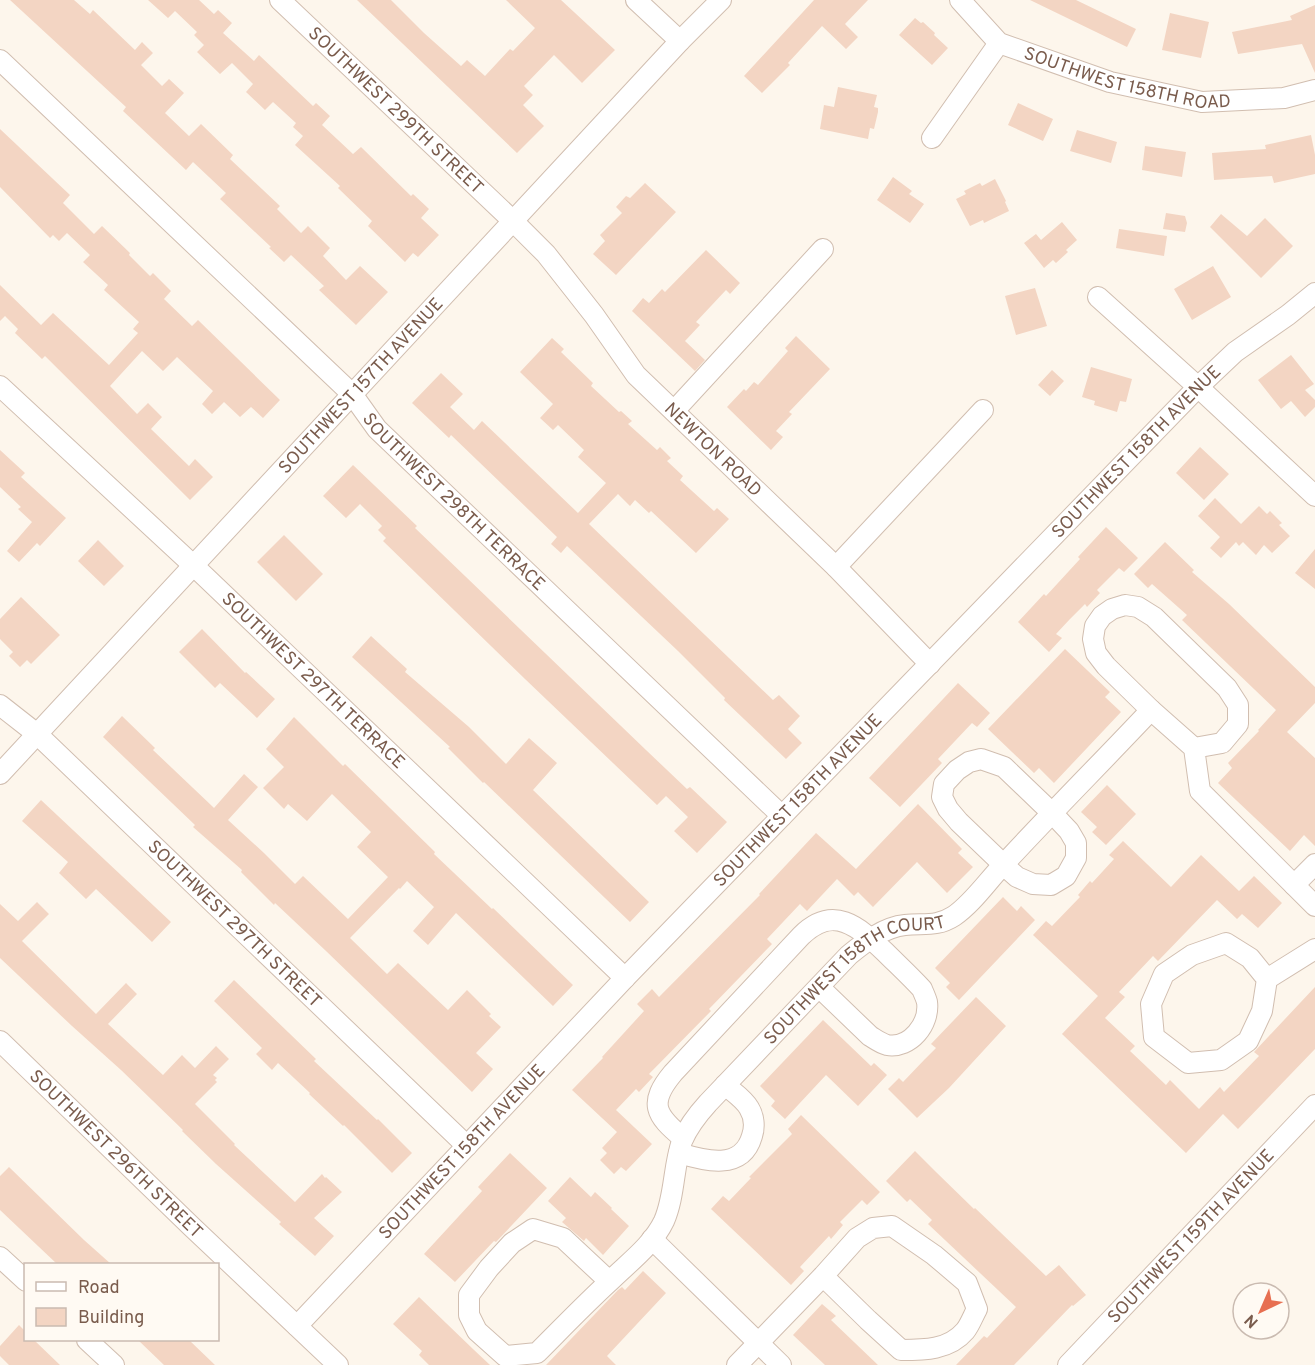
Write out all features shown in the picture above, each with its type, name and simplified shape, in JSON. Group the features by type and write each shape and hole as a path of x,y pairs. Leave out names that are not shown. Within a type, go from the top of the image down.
{"street":[{"name":"SOUTHWEST 299TH STREET","path":"280,0 513,220"},
{"path":"636,0 680,41"},
{"name":"SOUTHWEST 157TH AVENUE","path":"0,774 513,220 721,0"},
{"name":"SOUTHWEST 158TH ROAD","path":"960,0 999,43 1110,82 1202,102 1284,98 1315,90"},
{"path":"932,138 999,43"},
{"name":"SOUTHWEST 298TH TERRACE","path":"0,60 352,394 377,429 782,816"},
{"name":"NEWTON ROAD","path":"513,220 546,254 594,315 636,375 836,567 930,664"},
{"path":"674,411 823,249"},
{"name":"SOUTHWEST 158TH AVENUE","path":"297,1326 625,978 1197,387 1235,352 1315,293"},
{"path":"1098,297 1315,496"},
{"name":"SOUTHWEST 297TH TERRACE","path":"0,386 194,566 625,978"},
{"path":"836,567 983,410"},
{"path":"1194,748 1222,743 1238,724 1238,705 1227,688 1154,617 1138,607 1125,605 1102,616 1095,626 1093,639 1096,653 1106,666 1194,748 1200,791 1315,906"},
{"name":"SOUTHWEST 297TH STREET","path":"0,705 37,734 467,1146"},
{"name":"SOUTHWEST 158TH COURT","path":"609,1281 563,1238 533,1230 512,1243 489,1268 469,1295 469,1315 477,1330 506,1356 537,1353 652,1239 669,1207 681,1146 699,1114 725,1084 849,955 871,938 892,928 933,924 946,920 969,903 1003,864 1152,710"},
{"path":"981,759 994,762 1004,767 1053,814 1069,831 1076,843 1076,858 1066,876 1051,885 1033,884 1017,877 959,822 942,797 944,784 957,770 969,762 981,759"},
{"path":"1294,885 1315,864"},
{"path":"725,1084 745,1102 750,1110 754,1122 753,1132 746,1149 740,1155 723,1161 701,1160 681,1146 662,1118 658,1108 659,1092 673,1073 801,936 816,924 832,919 840,920 856,927 871,938 922,989 927,1000 925,1019 921,1029 908,1041 888,1045 870,1036 819,987"},
{"path":"1267,979 1250,958 1226,943 1192,955 1164,974 1151,1004 1154,1037 1188,1063 1221,1060 1248,1041 1262,1011 1267,979 1315,949"},
{"name":"SOUTHWEST 296TH STREET","path":"0,1041 338,1365"},
{"name":"SOUTHWEST 159TH AVENUE","path":"1068,1365 1315,1105"},
{"path":"737,1365 857,1238 873,1228 892,1226 934,1255 967,1283 977,1309 965,1330 948,1344 925,1350 901,1350 823,1276"},
{"path":"652,1239 782,1365"},
{"path":"0,1257 24,1279"},
{"path":"88,1341 114,1365"}],"building":[{"path":"10,0 74,0 90,14 93,10 135,50 142,42 153,53 141,65 162,86 169,79 184,93 165,113 189,136 201,124 233,155 230,159 280,206 277,209 301,233 308,226 330,248 323,256 346,280 360,266 388,292 356,325 319,290 324,286 291,255 284,262 220,199 226,193 193,162 186,170 123,111 126,107"},
{"path":"148,0 199,0 214,14 218,10 232,23 223,33 254,61 259,55 313,106 316,103 330,116 322,125 353,154 361,147 411,196 413,194 429,209 421,218 439,235 418,257 413,253 405,262 368,226 372,221 338,188 340,186 295,145 303,136 293,127 296,123 273,102 265,110 246,92 253,84 232,63 220,74 197,52 204,45 194,35 197,32 175,11 168,18"},
{"path":"357,0 391,0 461,66 467,60 485,76 510,49 513,51 535,28 506,0 561,0 615,50 582,83 554,55 524,86 533,95 523,105 544,126 517,153"},
{"path":"814,0 868,0 845,24 858,37 846,49 822,26 788,63 790,65 762,93 744,76"},
{"path":"1030,0 1076,0 1136,29 1127,47"},
{"path":"1315,5 1315,73 1302,44 1238,54 1232,32 1292,20 1290,16"},
{"path":"1170,13 1209,22 1201,58 1162,50"},
{"path":"915,18 923,22 948,48 932,65 899,35"},
{"path":"838,87 877,95 874,107 878,108 878,112 874,129 870,128 868,139 820,129 824,105 834,107"},
{"path":"1018,103 1053,119 1043,141 1008,125"},
{"path":"0,129 70,195 63,203 94,234 102,226 150,276 153,273 171,291 164,299 192,326 198,320 280,400 263,418 251,407 240,417 224,402 212,414 202,404 213,391 177,357 163,371 142,351 110,386 137,414 148,403 162,417 151,429 189,466 195,459 213,477 190,500 45,356 42,359 15,333 18,329 5,316 0,321 0,285 41,325 53,313 109,365 138,333 133,329 139,322 104,290 108,285 83,262 90,255 67,233 59,241 53,235 50,238 0,187"},
{"path":"1077,130 1117,142 1111,163 1070,151"},
{"path":"1311,135 1315,155 1315,174 1274,183 1272,176 1214,180 1212,153 1266,149 1265,145"},
{"path":"1145,146 1186,152 1182,177 1142,170"},
{"path":"893,177 912,191 909,194 924,204 910,223 877,200"},
{"path":"995,179 1009,211 984,223 983,220 970,226 956,199 966,194 964,191 980,183 982,186"},
{"path":"645,183 676,212 616,275 593,254 605,241 600,235 622,213 616,207 626,196 630,198"},
{"path":"1166,213 1185,216 1187,223 1185,232 1163,229"},
{"path":"1221,214 1247,236 1265,218 1293,246 1261,278 1210,227"},
{"path":"1062,222 1077,240 1056,263 1053,260 1044,268 1024,243 1036,234 1041,240"},
{"path":"1119,229 1167,236 1164,256 1116,248"},
{"path":"706,250 740,283 730,294 726,290 696,322 700,325 685,341 705,360 695,371 632,311 643,298 649,303 662,289 665,292"},
{"path":"1213,266 1231,297 1192,320 1174,289"},
{"path":"1035,288 1047,326 1016,335 1005,296"},
{"path":"796,336 830,369 789,412 792,414 776,431 783,437 771,450 727,407 744,389 746,391 754,382 758,385 788,351 785,348"},
{"path":"552,338 564,349 561,352 593,383 591,386 632,421 628,424 657,450 660,447 671,458 667,461 683,476 680,480 714,511 717,508 729,519 696,553 651,511 649,513 635,500 630,506 618,494 589,524 773,700 779,695 800,716 788,729 802,743 786,759 724,700 725,698 678,651 567,546 561,553 551,544 557,537 451,435 449,438 412,403 441,373 463,394 450,407 474,430 482,421 578,513 606,483 578,457 584,450 558,425 553,430 540,418 553,404 520,372"},
{"path":"1291,355 1314,384 1305,390 1315,400 1315,407 1305,417 1291,401 1281,409 1258,380"},
{"path":"1091,367 1132,379 1126,402 1120,401 1117,412 1094,405 1095,401 1082,397"},
{"path":"1052,370 1064,381 1050,396 1038,385"},
{"path":"1200,447 1229,474 1204,500 1176,473"},
{"path":"0,450 25,473 21,477 66,518 40,546 37,543 19,562 7,551 32,522 18,509 21,507 0,487"},
{"path":"353,465 417,526 415,528 646,750 687,789 690,787 727,822 697,853 674,831 688,817 666,796 657,805 383,541 386,538 378,530 382,526 360,504 346,518 323,496"},
{"path":"1215,498 1241,524 1259,506 1267,514 1270,511 1282,523 1279,525 1290,536 1272,553 1264,545 1256,555 1243,542 1239,546 1236,542 1221,558 1210,548 1220,537 1198,516"},
{"path":"1106,527 1138,558 1124,572 1119,568 1097,590 1100,593 1087,607 1085,604 1056,634 1062,638 1049,652 1018,622 1044,594 1046,596"},
{"path":"284,535 323,574 296,601 257,562"},
{"path":"98,540 124,566 104,586 78,561"},
{"path":"1165,542 1194,570 1192,572 1229,604 1315,687 1315,703 1287,732 1315,758 1315,846 1304,835 1290,851 1218,783 1232,768 1228,763 1276,710 1182,620 1187,615 1152,584 1148,588 1134,574"},
{"path":"1315,549 1315,589 1295,573"},
{"path":"21,597 60,635 31,664 27,660 20,667 9,656 13,652 0,639 0,619"},
{"path":"202,629 245,673 275,699 257,718 220,683 215,688 179,652"},
{"path":"371,636 407,669 405,672 469,727 506,764 529,738 557,763 533,790 649,902 630,922 483,783 448,748 450,747 352,657"},
{"path":"1065,649 1110,692 1105,697 1121,712 1054,783 1039,768 1034,773 988,729"},
{"path":"958,683 990,713 977,727 972,723 938,759 942,763 900,807 869,778"},
{"path":"122,716 155,748 153,750 214,808 244,774 258,787 228,820 295,884 303,876 348,919 388,877 357,847 371,832 332,794 307,821 288,804 284,809 263,788 284,767 266,749 294,717 435,852 434,854 573,985 553,1006 456,913 428,945 413,931 434,907 407,881 350,938 387,974 398,963 448,1010 467,990 491,1014 489,1016 501,1027 476,1053 493,1069 472,1092 326,951 275,903 274,905 241,872 242,870 193,827 195,825 103,737"},
{"path":"1107,785 1136,814 1106,845 1092,832 1097,827 1081,812"},
{"path":"41,800 171,922 152,942 96,889 86,899 59,873 68,862 22,821"},
{"path":"918,804 962,849 958,853 973,867 947,893 917,862 873,907 858,892 854,896 837,879 807,911 800,904 767,939 772,944 649,1074 653,1077 639,1092 636,1089 616,1110 652,1144 626,1171 621,1167 614,1174 600,1160 607,1153 602,1148 617,1132 572,1090 644,1011 637,1004 652,989 659,997 760,895 816,833 856,869"},
{"path":"1123,841 1171,887 1201,855 1239,891 1254,876 1282,903 1258,928 1242,914 1237,919 1217,900 1158,961 1153,956 1119,992 1125,997 1105,1018 1135,1046 1130,1051 1166,1085 1170,1080 1199,1109 1220,1087 1224,1092 1259,1056 1254,1052 1315,987 1315,1049 1238,1129 1223,1114 1186,1153 1062,1034 1098,996 1033,935 1046,921 1052,926 1080,897 1078,895 1090,881 1092,883 1114,859 1109,855"},
{"path":"1003,897 1017,911 1021,906 1035,920 959,1000 946,987 950,983 935,968"},
{"path":"37,902 49,914 22,941 96,1014 126,983 137,994 108,1024 163,1075 182,1055 195,1068 216,1046 229,1059 213,1075 217,1078 215,1080 217,1082 195,1104 234,1145 295,1202 322,1174 342,1192 314,1218 334,1236 315,1256 0,958 0,904 18,921"},
{"path":"234,980 316,1059 314,1061 412,1153 392,1173 278,1063 272,1070 256,1054 262,1048 214,1001"},
{"path":"976,997 1006,1026 949,1088 917,1118 888,1089 899,1078 903,1082 936,1048 931,1044"},
{"path":"823,1020 871,1066 874,1063 887,1075 858,1106 826,1075 785,1119 771,1106 775,1101 760,1086"},
{"path":"801,1115 880,1192 867,1205 862,1200 840,1222 843,1225 831,1239 829,1236 800,1267 804,1271 791,1285 711,1209 723,1196 729,1201 751,1178 749,1177 792,1134 788,1129"},
{"path":"915,1151 1046,1276 1059,1265 1086,1295 1072,1305 1014,1365 956,1365 984,1336 987,1338 1016,1307 928,1224 932,1220 910,1199 907,1202 886,1181"},
{"path":"510,1153 547,1188 455,1282 424,1254 482,1191 478,1187"},
{"path":"9,1167 110,1263 56,1263 0,1210 0,1176"},
{"path":"570,1177 591,1197 595,1192 629,1226 603,1255 586,1238 584,1241 562,1222 566,1218 548,1201"},
{"path":"643,1271 666,1293 607,1356 616,1365 546,1365 618,1290 622,1287 625,1290"},
{"path":"419,1297 490,1365 429,1365 419,1355 422,1351 393,1324"},
{"path":"822,1304 836,1316 831,1320 878,1365 825,1365 793,1335"},
{"path":"19,1325 24,1330 24,1341 35,1341 60,1365 9,1365 0,1356 0,1346"},
{"path":"139,1341 190,1341 215,1365 164,1365"}]}
